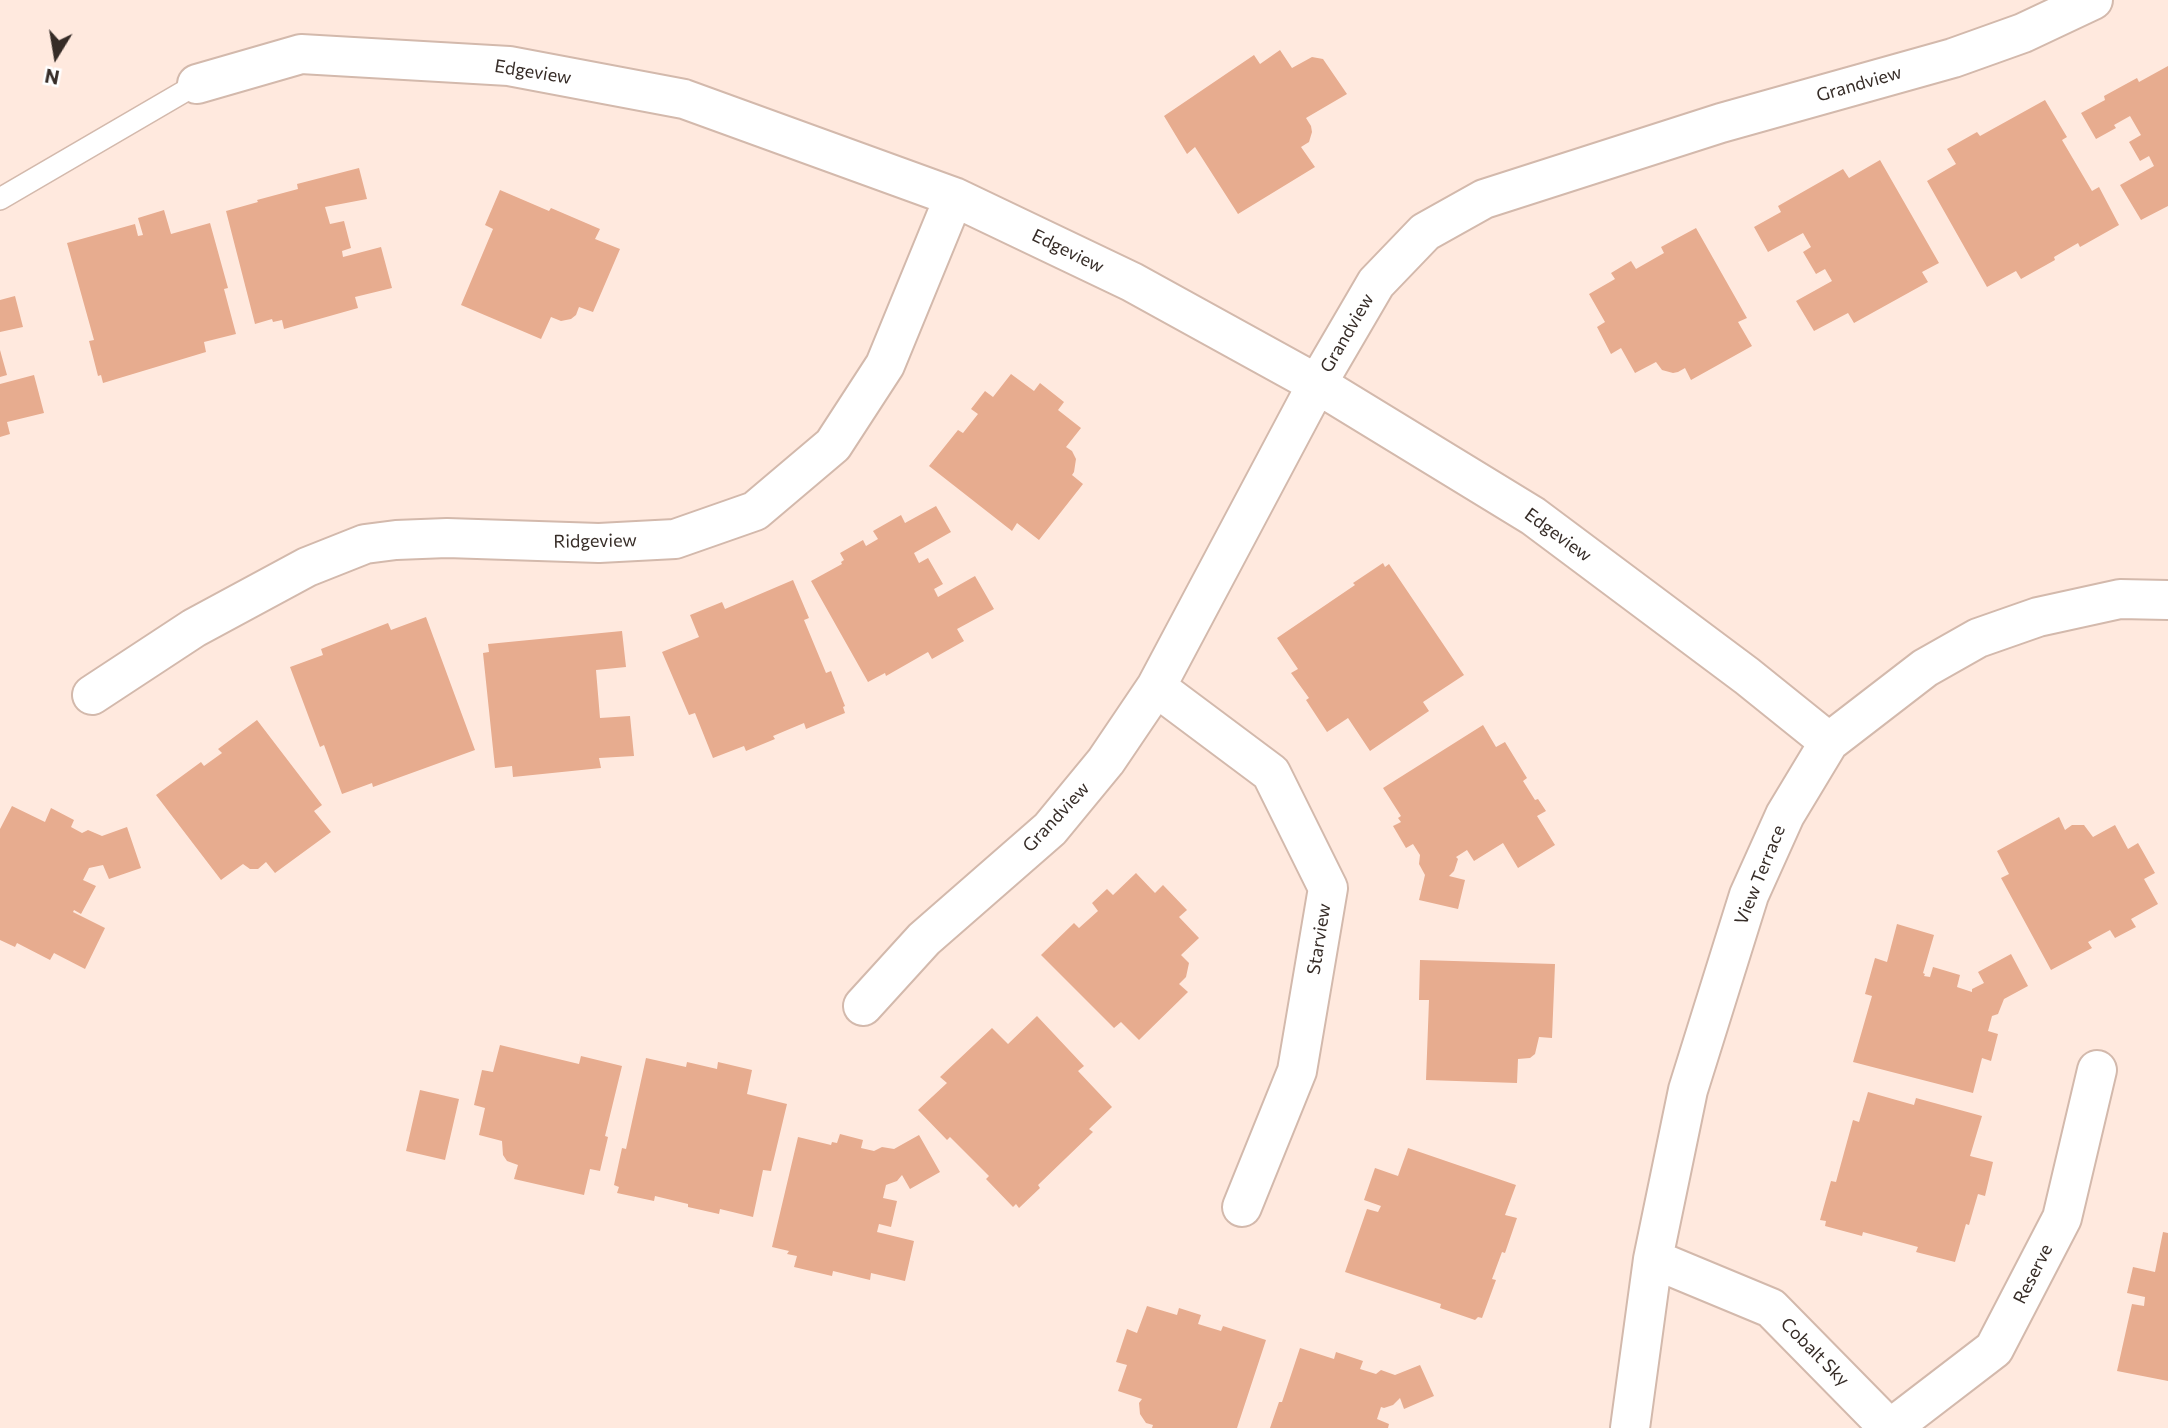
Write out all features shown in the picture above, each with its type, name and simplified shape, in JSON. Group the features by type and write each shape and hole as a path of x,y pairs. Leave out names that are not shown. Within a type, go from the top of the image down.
{"street":[{"name":"Grandview","path":"863,1006 924,939 1050,829 1106,761 1156,687 1317,384 1376,283 1425,232 1484,199 1721,123 1953,58 2024,33 2093,0"},
{"name":"Edgeview","path":"197,84 301,54 509,66 684,99 954,197 1132,282 1317,384 1533,516 1747,676 1829,741"},
{"name":"Ridgeview","path":"92,695 194,628 307,567 365,544 447,538 598,543 675,539 755,511 833,445 885,365 954,197"},
{"name":"View Terrace","path":"1630,1428 1653,1259 1688,1090 1749,895 1786,815 1829,741 1925,668 1978,638 2038,617 2120,599 2168,600"},
{"name":"Starview","path":"1156,687 1271,774 1328,888 1297,1072 1242,1207"},
{"name":"Reserve","path":"1890,1428 1994,1349 2062,1218 2097,1070"},
{"name":"Cobalt Sky","path":"1653,1259 1771,1308 1890,1428"}],"lane":[{"path":"0,199 197,84"}],"building":[{"path":"1280,50 1292,68 1312,57 1323,59 1347,94 1306,118 1312,132 1309,142 1301,147 1315,167 1238,214 1195,147 1187,154 1164,116 1254,55 1260,64"},
{"path":"2168,66 2168,206 2141,220 2120,185 2154,166 2149,156 2140,161 2129,142 2141,135 2130,116 2096,139 2081,113 2105,100 2104,96 2137,78 2139,82"},
{"path":"2045,100 2067,137 2062,140 2092,191 2099,187 2119,225 2080,247 2078,243 2021,279 2016,271 1987,287 1927,181 1956,164 1947,149 1977,132 1980,136"},
{"path":"1880,160 1939,263 1922,272 1928,282 1854,323 1848,313 1814,331 1796,301 1832,281 1825,269 1816,274 1803,252 1811,247 1803,233 1768,252 1754,227 1781,212 1778,206 1843,169 1849,178"},
{"path":"359,168 367,199 325,207 330,224 344,221 351,248 342,251 343,257 381,247 392,288 355,297 358,308 284,329 282,320 273,322 272,319 255,324 226,211 298,189 297,184"},
{"path":"500,190 600,229 595,239 620,249 593,312 579,307 571,319 561,321 551,317 541,339 461,305 493,229 485,225"},
{"path":"164,210 171,234 210,223 228,288 224,289 236,334 204,342 206,352 103,383 101,375 98,376 89,341 94,340 67,243 135,224 138,236 143,235 138,218"},
{"path":"1696,228 1747,318 1738,322 1752,346 1691,380 1685,368 1673,373 1662,370 1656,362 1635,373 1621,348 1611,354 1597,327 1605,322 1589,294 1615,279 1611,273 1631,261 1636,269 1664,253 1661,247"},
{"path":"15,296 23,327 0,332 0,300"},
{"path":"0,350 7,375 0,377"},
{"path":"1011,374 1034,391 1040,383 1064,402 1058,410 1081,428 1066,447 1076,459 1072,475 1083,484 1039,540 1017,523 1012,531 929,466 958,430 963,433 978,414 971,409 985,391 993,397"},
{"path":"34,375 44,413 7,422 10,434 0,437 0,384"},
{"path":"936,506 951,532 914,553 919,563 928,558 943,584 934,589 938,597 975,576 994,609 957,629 964,641 932,659 928,652 886,676 885,673 868,682 811,581 842,564 844,560 840,553 863,540 866,546 878,539 873,531 901,515 905,523"},
{"path":"1383,563 1385,567 1389,564 1464,675 1423,702 1429,711 1370,751 1348,718 1327,732 1306,700 1309,698 1291,673 1298,669 1277,638"},
{"path":"793,580 809,618 804,620 826,673 831,671 845,706 845,713 806,729 804,723 746,751 744,746 713,758 695,713 689,715 662,652 699,637 690,615 722,602 725,609"},
{"path":"426,617 475,750 373,787 372,783 342,794 324,745 320,747 290,667 323,655 321,649 388,623 391,630"},
{"path":"622,631 626,667 596,670 600,718 630,716 634,756 599,758 601,768 513,777 512,766 495,768 483,653 489,652 488,644"},
{"path":"257,720 322,805 314,811 331,832 275,873 266,862 258,869 250,869 243,864 221,880 156,795 201,762 204,766 222,753 218,749"},
{"path":"1483,725 1496,747 1505,742 1527,778 1523,781 1546,811 1537,816 1555,845 1518,868 1503,843 1474,861 1467,850 1456,857 1458,859 1454,871 1449,876 1465,880 1458,909 1419,900 1425,875 1419,864 1420,855 1413,844 1406,848 1393,826 1401,822 1398,818 1401,816 1383,788"},
{"path":"12,806 45,822 51,808 74,820 71,827 82,833 88,830 102,836 127,827 141,868 109,879 103,865 89,868 83,880 96,886 81,914 74,910 73,912 105,928 85,969 54,953 50,960 17,943 15,947 0,940 0,829"},
{"path":"2059,817 2065,830 2072,825 2084,825 2093,837 2115,825 2128,849 2138,843 2155,873 2144,879 2158,904 2131,919 2136,927 2115,938 2110,930 2088,942 2092,948 2051,970 2001,878 2009,874 1997,851"},
{"path":"1136,873 1155,893 1163,885 1187,910 1179,917 1199,938 1181,955 1189,963 1186,977 1179,984 1188,992 1139,1040 1121,1022 1114,1028 1041,955 1074,923 1079,928 1098,911 1092,903 1107,889 1113,895"},
{"path":"1897,924 1934,935 1924,976 1930,977 1933,967 1960,975 1957,987 1972,992 1972,989 1984,983 1978,972 2011,954 2028,986 2004,999 1998,1014 1992,1016 1988,1031 1998,1034 1991,1061 1982,1058 1973,1093 1853,1062 1872,996 1865,994 1875,958 1887,962"},
{"path":"1420,960 1555,964 1552,1038 1539,1037 1535,1054 1530,1058 1518,1059 1517,1083 1426,1080 1429,1000 1419,1000"},
{"path":"1037,1016 1084,1066 1078,1071 1112,1107 1089,1129 1093,1132 1038,1185 1040,1188 1019,1208 1016,1204 1013,1207 986,1179 989,1176 950,1137 947,1140 918,1110 947,1083 940,1077 992,1028 1008,1044"},
{"path":"500,1045 579,1064 581,1056 622,1066 605,1136 608,1137 600,1171 590,1169 584,1195 514,1179 518,1165 507,1161 503,1155 502,1141 479,1135 485,1108 474,1105 482,1070 493,1072"},
{"path":"646,1058 686,1067 687,1062 717,1069 718,1062 752,1070 747,1094 787,1104 771,1171 763,1170 753,1217 720,1209 719,1214 655,1196 654,1201 617,1193 619,1187 614,1185 622,1148 626,1149"},
{"path":"420,1090 459,1099 445,1160 406,1151"},
{"path":"1868,1092 1914,1105 1916,1098 1982,1116 1970,1156 1993,1162 1985,1196 1978,1194 1955,1262 1916,1252 1918,1247 1863,1232 1862,1236 1825,1226 1826,1221 1820,1220 1831,1181 1836,1182 1853,1120 1859,1122"},
{"path":"840,1134 863,1140 861,1148 874,1151 882,1147 894,1149 919,1135 940,1172 910,1189 902,1175 897,1181 886,1185 883,1198 897,1201 891,1227 879,1224 877,1232 914,1241 905,1281 871,1273 870,1280 833,1271 832,1276 794,1267 797,1256 772,1247 798,1137 831,1145 832,1142 837,1143"},
{"path":"1408,1148 1516,1185 1505,1215 1517,1218 1505,1253 1502,1252 1492,1279 1496,1280 1482,1318 1475,1320 1440,1308 1441,1304 1345,1272 1367,1209 1378,1212 1381,1206 1364,1200 1375,1168 1398,1176"},
{"path":"2163,1232 2168,1233 2168,1381 2117,1371 2132,1304 2144,1306 2145,1297 2127,1293 2133,1267 2155,1272"},
{"path":"1147,1306 1177,1315 1179,1308 1201,1315 1198,1324 1221,1331 1223,1326 1266,1340 1237,1428 1152,1428 1153,1425 1146,1423 1140,1414 1139,1403 1142,1399 1118,1391 1127,1365 1116,1362 1127,1329 1137,1333"},
{"path":"1300,1348 1334,1359 1336,1352 1363,1361 1360,1369 1376,1374 1381,1370 1395,1375 1420,1365 1434,1396 1404,1409 1400,1398 1393,1405 1381,1407 1377,1419 1389,1424 1388,1428 1270,1428 1279,1402 1282,1402"}]}
